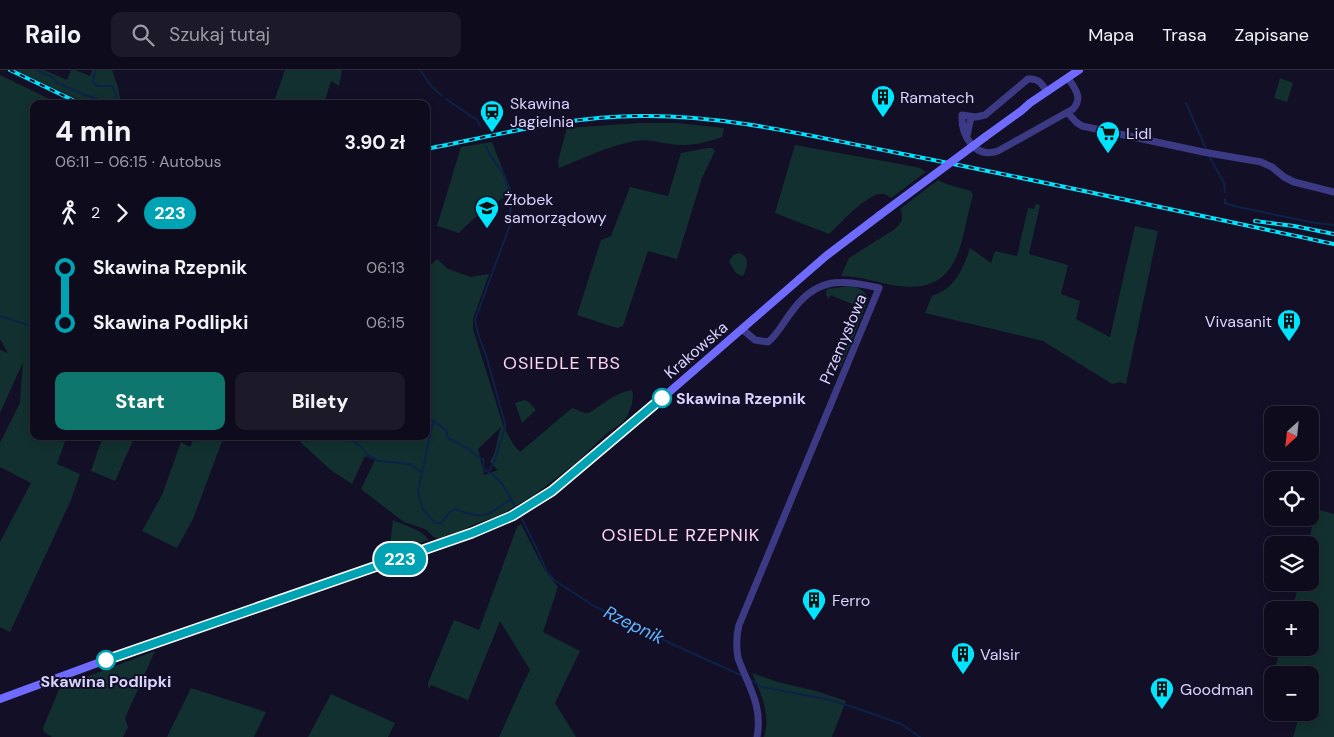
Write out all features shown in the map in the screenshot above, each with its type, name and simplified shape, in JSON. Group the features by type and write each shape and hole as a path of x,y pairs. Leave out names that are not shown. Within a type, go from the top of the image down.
{"main road":[{"name":"Krakowska","path":"0,699 118,656 436,546 512,516 552,491 826,256 1030,103 1079,70"},
{"name":"Krakowska","path":"1021,111 1033,106 1085,70"}],"street":[{"path":"1047,92 1038,81 1028,79 985,114 976,117 962,115 963,130 978,150 984,153 991,153 1001,149 1068,113 1076,106 1078,99 1077,91 1070,81"},
{"path":"1068,113 1082,126 1212,154 1262,162 1294,182 1334,192"},
{"path":"967,136 971,117"},
{"name":"Przemysłowa","path":"742,329 756,340 768,342 802,298 819,288 838,282 849,282 879,288 737,632 736,651 754,696 759,718 757,737"}],"green space":[{"path":"16,70 44,70 67,80 71,70 90,76 92,70 112,70 120,100 80,100"},
{"path":"285,70 342,70 339,86 331,81 325,100 275,99"},
{"path":"0,75 52,100 30,100 30,440 66,440 57,464 80,474 71,500 10,632 0,627 0,542 31,483 0,467 0,443 20,403 23,362 0,413 0,350 8,353 0,339"},
{"path":"1280,78 1293,83 1287,102 1274,98"},
{"path":"639,123 677,123 724,128 722,137 689,145 648,140 625,143 559,168 558,161 567,128"},
{"path":"492,142 512,193 484,211 459,233 437,226 461,147"},
{"path":"795,145 920,168 926,172 891,198 884,194 878,194 863,203 829,234 775,213"},
{"path":"712,148 715,151 702,178 677,259 648,251 623,326 617,328 577,315 601,240 611,236 630,187 668,196 681,153"},
{"path":"938,180 971,191 973,195 961,245 955,260 947,272 935,281 919,286 898,286 862,278 841,276 849,258 895,229 902,220 900,209"},
{"path":"1036,204 1040,205 1029,254 1068,265 1061,294 1080,301 1076,319 1110,337 1135,226 1158,231 1126,384 1120,382 1112,384 1043,341 925,313 932,296 946,289 958,276 970,248 991,263 995,251 1017,256 1028,208 1034,209"},
{"path":"740,253 747,262 744,275 742,276 736,273 729,262 733,255"},
{"path":"437,259 448,269 471,277 489,274 473,319 473,329 503,425 513,444 520,452 572,408 589,413 620,393 632,390 633,394 632,404 623,422 606,434 576,463 534,495 499,516 438,539 425,529 404,522 361,489 375,460 365,456 352,484 332,471 300,442 304,440 430,440 430,265","holes":["501,427 490,462 498,470 484,475 478,449"]},
{"path":"851,286 864,292 868,300 841,367 837,366 857,312 853,311 855,305 830,295 829,299 826,295 827,289"},
{"path":"525,400 536,410 522,423 515,403"},
{"path":"102,440 133,440 115,481 91,471"},
{"path":"193,440 223,440 193,519 177,548 142,531 162,495 181,442 190,447"},
{"path":"1319,510 1334,514 1334,737 1293,737 1298,721 1319,721 1319,666 1276,666 1279,656 1319,656 1319,601 1294,601 1297,591 1319,591 1319,536 1310,536 1312,526 1319,526"},
{"path":"393,520 426,536 429,540 389,553"},
{"path":"521,524 545,571 558,587 543,632 580,651 555,703 576,737 499,737 530,670 500,621 468,700 431,685 429,689 428,683 454,620 479,630 517,527"},
{"path":"155,651 125,718 128,727 123,737 52,737 44,732 43,728 60,687"},
{"path":"752,673 846,701 832,737 764,737 766,712 762,696"},
{"path":"191,688 266,712 254,737 167,737"},
{"path":"331,694 395,723 388,737 308,737"}],"waterway":[{"path":"37,70 52,77 57,83 99,100"},
{"name":"Rzepnik","path":"95,70 93,82 97,86 112,86 116,94 115,100"},
{"path":"420,70 432,87 441,95"},
{"path":"446,99 477,120 480,126"},
{"path":"1186,103 1207,151"},
{"path":"486,146 490,156 502,172 508,189"},
{"path":"1209,156 1224,183 1225,192"},
{"path":"489,471 495,460 505,424 475,320 511,222 510,199"},
{"path":"1225,199 1225,203 1238,207 1315,223 1334,225"},
{"path":"0,316 30,326"},
{"name":"Rzepnik","path":"430,419 446,430 448,438 469,449 484,460 483,469 495,476 507,491 516,509"},
{"path":"430,436 433,422"},
{"path":"350,440 362,447 367,455 379,461 410,464 422,473"},
{"path":"429,440 418,491 422,508 436,523 442,523 454,509 472,515 484,515 511,499"},
{"name":"Rzepnik","path":"519,513 547,572 554,580 594,606 743,676"},
{"name":"Rzepnik","path":"749,679 762,687 826,699 856,708 901,724 920,737"}],"railway":[{"path":"10,70 73,100"},
{"path":"430,148 533,127 587,119 641,116 705,119 831,139 1334,244"},
{"path":"1255,221 1334,234"}],"bus line":[{"name":"223","path":"106,660 425,550 502,521 552,491 662,398"}],"place":[{"name":"Ramatech","path":"883,118"},
{"name":"Skawina Jagielnia","path":"492,133"},
{"name":"Lidl","path":"1108,154"},
{"name":"Żłobek samorządowy","path":"487,229"},
{"name":"Vivasanit","path":"1289,342"},
{"name":"Skawina Rzepnik","path":"662,398"},
{"name":"Ferro","path":"814,621"},
{"name":"Skawina Podlipki","path":"106,660"},
{"name":"Valsir","path":"963,675"},
{"name":"Goodman","path":"1162,710"}],"district":[{"name":"OSIEDLE TBS","path":"562,363"},
{"name":"OSIEDLE RZEPNIK","path":"681,535"}]}
